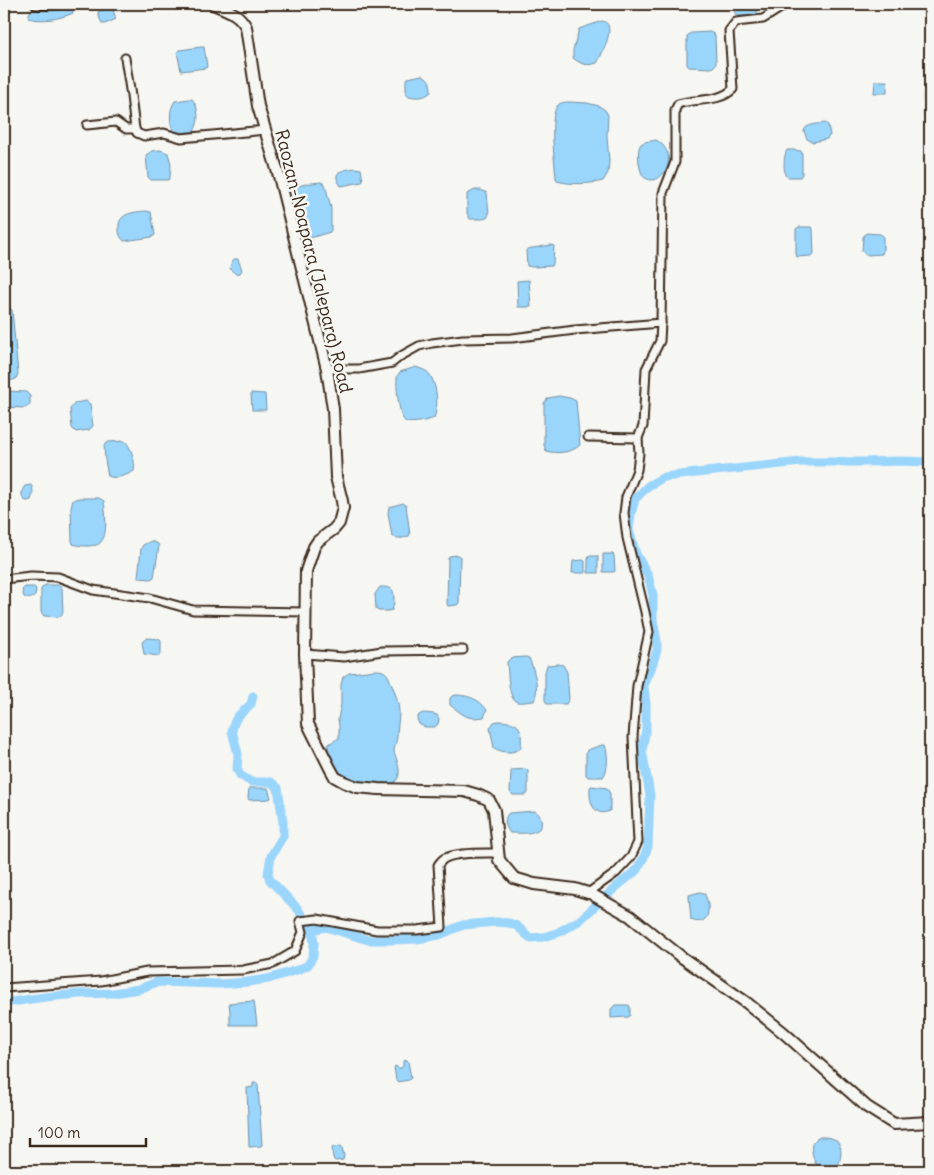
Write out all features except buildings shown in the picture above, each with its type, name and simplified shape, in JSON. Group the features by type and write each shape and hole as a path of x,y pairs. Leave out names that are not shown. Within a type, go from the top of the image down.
{"main road":[{"name":"Raozan-Noapara (Jalepara) Road","path":"213,4 234,13 244,23 258,106 304,270 327,369 334,409 336,477 343,508 339,523 318,541 314,547 306,571 304,654 308,724 335,777 357,787 464,791 489,800 494,810 499,860 514,878 534,884 575,889 590,894 615,907 636,920 680,956 747,1003 784,1033 867,1107 894,1124 930,1122"}],"street":[{"path":"34,4 36,6 68,4"},
{"path":"81,4 91,4"},
{"path":"590,894 616,873 631,856 638,842 633,737 637,686 649,632 627,538 624,513 626,497 637,470 638,438 643,426 646,369 660,341 663,193 675,162 675,110 678,104 687,101 714,99 728,94 733,89 729,31 732,26 736,22 763,19 787,4"},
{"path":"125,58 137,133 144,136 164,134 181,138 266,130"},
{"path":"86,125 116,122 126,129 135,129"},
{"path":"327,369 359,369 392,363 400,356 419,346 432,343 463,339 512,338 575,330 661,323"},
{"path":"588,437 638,438"},
{"path":"4,579 31,576 58,577 93,590 150,598 193,610 305,612"},
{"path":"304,654 344,657 382,651 463,650"},
{"path":"4,988 101,981 147,972 243,970 273,964 295,951 303,932 300,921 317,919 377,930 417,930 442,927 438,865 449,856 458,854 498,853"}],"water":[{"path":"734,4 759,4 759,8 755,16 737,16"},
{"path":"112,7 116,19 102,24 98,12"},
{"path":"71,8 73,13 62,17 45,20 28,18 32,9 52,11"},
{"path":"602,21 607,23 609,33 597,63 587,65 573,58 573,50 579,29"},
{"path":"710,32 715,35 716,64 712,68 689,67 687,65 687,36 691,33"},
{"path":"204,47 206,68 181,71 177,52"},
{"path":"422,75 430,82 431,92 421,97 409,96 406,93 406,79"},
{"path":"875,81 887,81 887,93 874,93"},
{"path":"925,91 930,91 930,120 924,117 923,94"},
{"path":"192,99 197,110 198,119 194,131 174,132 170,116 173,104 175,101"},
{"path":"570,102 599,106 608,115 609,161 608,173 603,181 580,184 557,181 553,119 558,105"},
{"path":"825,123 828,125 830,135 827,139 813,142 807,139 804,131 807,127"},
{"path":"656,140 661,143 667,152 668,162 665,172 657,179 651,180 642,175 638,155 639,146"},
{"path":"160,150 168,153 171,164 170,177 168,180 151,180 148,177 146,155 152,151"},
{"path":"787,150 801,151 802,174 800,177 788,177 785,175 784,159"},
{"path":"355,168 361,169 363,181 341,186 337,174"},
{"path":"321,182 325,184 331,208 331,230 330,232 310,238 304,237 296,214 294,190 303,185"},
{"path":"475,190 487,193 489,214 487,218 470,219 467,213 467,194"},
{"path":"151,212 155,235 124,241 119,232 121,220 127,214"},
{"path":"799,227 811,227 813,229 814,254 811,256 797,257 796,229"},
{"path":"866,233 883,236 882,254 868,255 862,251 863,237"},
{"path":"554,246 552,266 527,266 527,249"},
{"path":"234,259 238,259 242,270 240,273 236,274 230,269"},
{"path":"529,280 531,307 518,307 517,281"},
{"path":"4,307 12,310 18,374 16,379 6,382 4,382"},
{"path":"416,367 427,372 432,379 436,390 436,413 434,418 408,423 404,420 400,409 397,377 400,372"},
{"path":"7,391 26,392 30,396 30,405 25,408 4,407 4,393"},
{"path":"251,393 265,394 266,410 252,410"},
{"path":"559,396 576,401 580,445 577,448 559,453 546,451 544,445 544,403 548,398"},
{"path":"86,401 90,404 93,426 89,430 76,432 72,428 70,409 75,403"},
{"path":"125,441 132,455 134,471 118,477 108,476 104,445 108,442"},
{"path":"31,485 33,492 31,500 24,500 23,490 25,486"},
{"path":"78,498 99,498 104,501 106,517 105,534 98,545 79,546 73,544 71,507 73,500"},
{"path":"403,503 406,505 410,535 399,538 392,536 388,513 389,507"},
{"path":"151,541 159,546 154,577 151,579 139,578 141,549 143,545"},
{"path":"603,554 613,554 614,572 603,572"},
{"path":"449,556 460,556 459,603 448,606 448,559"},
{"path":"589,556 598,556 598,573 588,573"},
{"path":"573,561 585,561 585,573 572,573"},
{"path":"45,585 60,585 62,588 63,613 59,617 44,616 41,612 41,589"},
{"path":"25,587 34,587 36,589 35,596 32,598 24,597 22,590"},
{"path":"380,587 392,589 394,602 392,610 378,611 376,609 375,594"},
{"path":"147,638 159,639 161,641 161,654 159,656 144,654 142,642"},
{"path":"511,658 529,658 534,674 536,696 534,701 517,702 510,691 507,662"},
{"path":"547,665 563,665 567,672 569,699 566,704 547,704 545,700 545,672"},
{"path":"376,670 388,675 398,701 399,709 394,751 399,772 397,780 390,784 370,784 348,779 333,763 328,750 329,744 339,738 338,719 343,677 349,673"},
{"path":"457,695 470,697 481,703 487,710 484,717 469,717 450,705 450,698"},
{"path":"423,713 437,715 439,719 438,724 435,727 425,727 419,724 417,719"},
{"path":"494,722 516,724 519,727 521,748 508,752 494,748 490,728"},
{"path":"605,745 607,757 605,774 603,777 588,777 586,775 587,750"},
{"path":"526,769 528,771 528,793 525,795 513,795 510,792 512,770"},
{"path":"591,786 607,788 610,794 610,811 604,813 593,807 590,798"},
{"path":"249,788 268,788 271,798 249,800"},
{"path":"535,811 541,818 541,827 538,830 510,833 505,823 509,813"},
{"path":"700,892 704,893 708,903 708,914 706,918 698,922 691,920 689,895"},
{"path":"254,1001 257,1025 230,1025 229,1003"},
{"path":"615,1005 630,1006 630,1016 611,1018 611,1009"},
{"path":"407,1060 411,1078 397,1082 394,1067 401,1068 403,1061"},
{"path":"253,1083 258,1085 262,1145 249,1147 247,1088 253,1087"},
{"path":"820,1137 833,1139 840,1145 841,1155 838,1167 820,1166 815,1163 812,1145"},
{"path":"341,1146 344,1156 343,1160 335,1161 332,1148"}],"waterway":[{"path":"311,930 326,927 368,940 417,939 439,935 463,925 496,922 517,926 530,938 557,933 580,920 636,871 648,847 650,795 642,750 646,729 644,686 657,650 657,641 653,620 653,595 648,575 636,554 629,530 635,499 648,486 664,477 801,462 930,462"},
{"path":"4,1003 45,997 113,993 139,989 157,982 220,984 247,982 268,979 308,965 313,956 313,935 298,909 270,880 268,874 271,856 283,836 278,788 271,782 251,782 240,775 237,769 238,754 232,731 237,717 251,704 253,696"}]}
